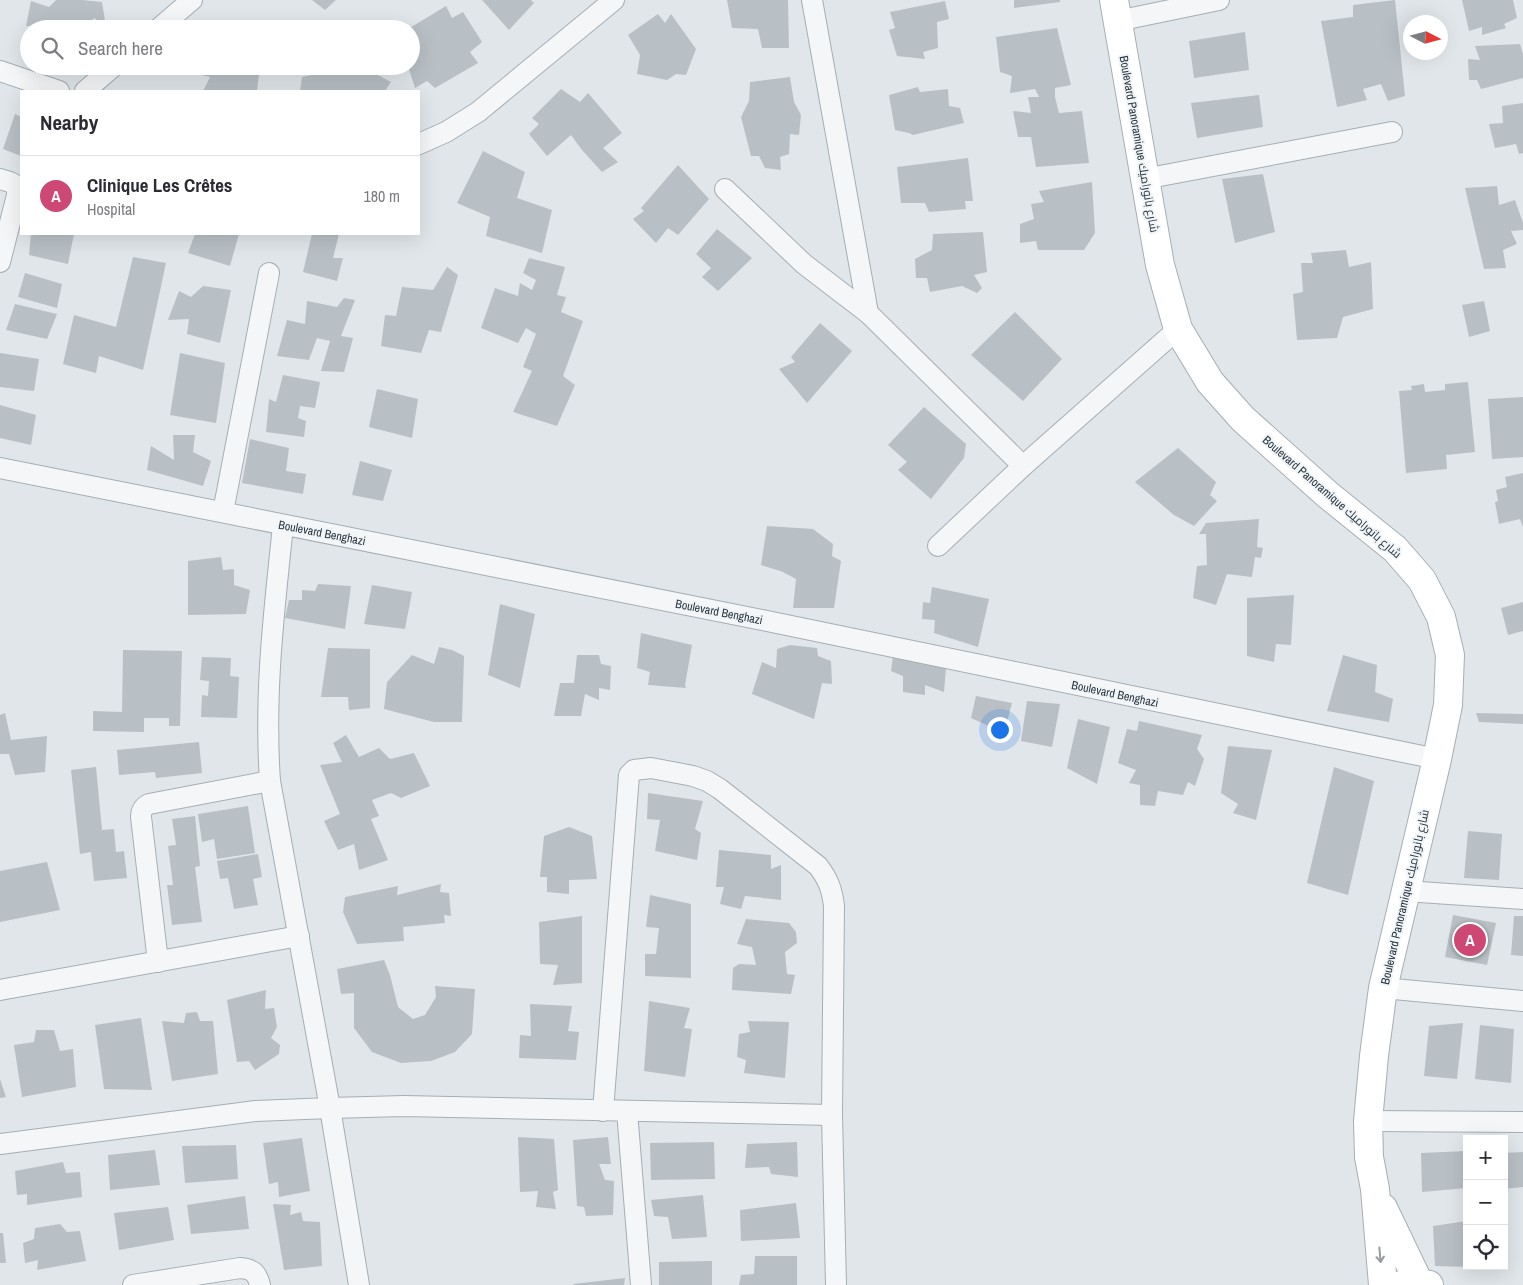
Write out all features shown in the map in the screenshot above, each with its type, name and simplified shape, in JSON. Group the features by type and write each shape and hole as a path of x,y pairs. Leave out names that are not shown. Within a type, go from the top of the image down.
{"main road":[{"name":"Boulevard Panoramique شارع بانوراميك","path":"1115,10 1160,265 1178,329 1210,382 1243,419 1321,489 1395,550 1422,580 1441,617 1450,655 1448,704 1437,759 1383,988 1374,1056 1368,1120 1369,1157 1375,1189 1383,1285"},
{"name":"Boulevard Panoramique شارع بانوراميك","path":"1375,1189 1416,1284"}],"street":[{"path":"169,20 192,0"},
{"path":"420,144 446,132 478,112 614,0"},
{"path":"812,0 868,313"},
{"path":"1115,10 1219,0"},
{"path":"0,71 57,90"},
{"path":"86,90 104,75"},
{"path":"1144,178 1392,132"},
{"path":"0,179 16,186 17,195 0,262"},
{"path":"725,189 804,264 868,313 1023,466"},
{"path":"223,512 270,273"},
{"path":"938,546 1023,466 1178,329"},
{"name":"Boulevard Benghazi","path":"0,468 1437,759"},
{"path":"283,526 269,662 268,748 270,781 330,1108 359,1285"},
{"path":"603,1111 628,775 634,770 651,768 694,776 720,789 818,866 827,878 832,890 834,906 832,1115 836,1285"},
{"path":"158,962 141,817 144,807 149,804 270,781"},
{"path":"1405,891 1523,900"},
{"path":"0,990 298,936"},
{"path":"1383,988 1523,1001"},
{"path":"0,1144 256,1112 330,1108 404,1106 832,1115"},
{"path":"627,1111 640,1285"},
{"path":"1368,1120 1523,1122"},
{"path":"134,1285 240,1268 249,1268 256,1273 260,1285"}],"building":[{"path":"56,0 102,2 105,20 94,18 93,20 27,20 31,1 49,7"},
{"path":"312,0 336,0 325,10"},
{"path":"482,0 531,0 534,3 509,30"},
{"path":"727,0 788,0 789,48 762,48 758,29 732,28"},
{"path":"1014,0 1060,0 1060,2 1014,8"},
{"path":"1395,0 1405,96 1388,101 1381,84 1363,89 1367,100 1337,107 1321,21 1353,17 1353,5"},
{"path":"1462,0 1513,0 1517,18 1504,24 1506,28 1482,35 1482,27 1469,31"},
{"path":"945,1 949,19 937,22 938,48 923,52 925,59 897,56 889,30 895,28 890,12"},
{"path":"446,6 452,18 463,12 482,42 470,52 478,63 435,88 427,81 415,88 411,75 420,75 420,22"},
{"path":"658,14 665,23 671,14 696,49 686,75 676,74 667,80 637,74 640,55 628,35"},
{"path":"1057,28 1071,85 1055,88 1055,97 1059,113 1082,111 1089,163 1036,167 1031,137 1018,137 1013,111 1031,113 1028,97 1039,97 1035,89 1010,93 1012,76 1000,72 996,37"},
{"path":"1245,32 1249,70 1194,78 1189,41"},
{"path":"1520,44 1523,54 1523,78 1481,89 1477,80 1469,80 1468,59 1480,60 1475,46"},
{"path":"202,75 259,75 257,90 204,90 210,77"},
{"path":"312,75 378,75 391,82 386,90 300,90 302,77"},
{"path":"790,77 794,102 801,115 799,135 790,134 789,154 780,157 781,170 765,168 759,156 751,156 741,117 749,101 750,82"},
{"path":"918,87 920,92 948,89 949,106 960,108 964,123 913,135 895,130 889,95"},
{"path":"561,89 580,102 588,93 622,133 603,148 618,162 602,172 571,135 547,156 529,134 539,124 532,118"},
{"path":"1259,95 1263,127 1197,138 1191,103"},
{"path":"1523,103 1523,153 1519,154 1516,144 1495,148 1489,124 1503,123 1502,106"},
{"path":"15,114 20,116 20,156 3,149"},
{"path":"483,151 525,172 517,198 552,210 542,253 486,236 490,217 457,203"},
{"path":"968,158 973,201 965,201 966,209 929,212 925,203 901,203 897,167"},
{"path":"678,165 709,199 678,235 668,228 656,243 633,219 644,211 641,208"},
{"path":"1263,174 1275,232 1235,243 1222,179"},
{"path":"1092,182 1095,233 1084,250 1038,250 1036,241 1020,243 1020,224 1034,219 1031,204 1044,202 1039,191"},
{"path":"1497,186 1499,205 1515,200 1523,223 1523,230 1511,231 1517,244 1503,250 1506,268 1484,269 1465,188"},
{"path":"717,229 752,258 718,291 702,277 711,268 696,254"},
{"path":"983,232 987,272 974,275 982,288 977,293 962,286 930,292 927,278 916,278 915,259 932,250 933,234"},
{"path":"31,235 74,235 68,264 29,255"},
{"path":"195,235 239,235 230,266 188,253"},
{"path":"312,235 339,235 333,258 343,258 337,281 303,272"},
{"path":"1346,250 1349,267 1371,262 1373,309 1343,317 1337,338 1297,340 1293,294 1303,292 1301,263 1313,263 1311,253"},
{"path":"133,257 166,263 143,370 99,356 96,373 63,364 74,315 116,327"},
{"path":"529,258 565,267 557,295 566,297 561,312 583,321 563,376 575,385 557,426 513,412 532,371 523,367 536,334 526,328 518,343 481,328 495,288 518,296 520,283 532,290 536,280 523,273"},
{"path":"447,267 458,275 441,332 429,330 421,353 381,346 385,315 396,316 402,287 433,290"},
{"path":"25,273 62,284 57,308 18,297"},
{"path":"203,286 231,290 220,343 187,334 189,319 168,320 179,291 191,297"},
{"path":"344,298 355,300 341,336 353,338 344,372 321,371 330,341 317,338 309,360 277,356 287,320 305,324 307,301 337,307"},
{"path":"1484,301 1490,331 1469,337 1462,305"},
{"path":"15,304 57,314 47,339 6,330"},
{"path":"1015,312 1062,359 1023,401 971,355"},
{"path":"820,323 852,351 807,403 779,369 795,362 791,357"},
{"path":"0,353 39,359 34,391 0,387"},
{"path":"180,353 225,363 216,423 170,415"},
{"path":"283,375 320,382 315,408 300,406 298,418 306,421 304,437 266,432 269,399 276,402"},
{"path":"1468,382 1475,452 1446,455 1447,469 1406,473 1399,391 1412,390 1411,386 1424,384 1425,392 1445,390 1445,384"},
{"path":"377,389 418,399 412,438 369,427"},
{"path":"1523,397 1523,457 1492,459 1488,399"},
{"path":"0,405 36,415 31,445 0,438"},
{"path":"924,407 966,444 964,458 931,499 898,470 907,462 888,445"},
{"path":"173,435 195,435 193,452 211,461 203,486 147,470 151,446 174,460"},
{"path":"250,439 289,448 286,471 306,474 303,494 242,483"},
{"path":"1178,448 1216,482 1210,495 1217,501 1194,526 1174,515 1135,482"},
{"path":"360,461 392,470 383,501 352,495"},
{"path":"1523,473 1523,527 1520,519 1499,524 1495,502 1498,501 1496,490 1507,487 1505,477"},
{"path":"1259,519 1257,547 1263,548 1261,558 1255,557 1252,577 1227,574 1216,605 1193,598 1197,566 1207,565 1206,534 1199,534 1206,523"},
{"path":"767,526 813,529 833,544 832,556 841,561 834,608 793,608 796,579 783,572 761,565"},
{"path":"221,557 223,570 234,569 234,585 250,590 246,614 188,615 188,561"},
{"path":"318,584 351,586 345,629 285,618 289,600 302,600 302,590 315,591"},
{"path":"372,585 412,592 405,629 364,624"},
{"path":"932,587 989,599 978,647 934,633 935,620 922,619 923,602 930,603"},
{"path":"1294,595 1291,645 1276,644 1274,662 1247,656 1247,598"},
{"path":"1523,602 1523,631 1508,635 1501,608"},
{"path":"500,604 535,614 520,688 488,675"},
{"path":"641,633 692,645 686,688 648,685 650,672 637,668"},
{"path":"790,645 817,648 818,656 831,661 832,684 822,683 814,719 752,694 762,662 776,668 777,649"},
{"path":"439,647 452,650 464,656 462,722 434,722 384,709 387,682 412,655 434,664"},
{"path":"328,648 370,649 370,708 349,710 348,697 321,697"},
{"path":"123,650 182,651 180,726 169,726 169,718 144,718 144,732 93,731 93,711 122,712"},
{"path":"577,655 599,655 601,664 611,666 610,690 599,688 599,700 585,694 581,716 554,716 560,683 574,683"},
{"path":"1343,655 1377,665 1375,692 1393,699 1389,722 1327,711"},
{"path":"893,656 946,668 944,692 925,685 925,695 903,692 903,676 891,671"},
{"path":"202,657 231,658 230,676 239,677 237,718 201,717 202,695 208,696 209,681 200,680"},
{"path":"976,696 1012,703 1004,733 971,718"},
{"path":"1027,701 1060,704 1052,747 1021,741"},
{"path":"5,713 11,740 47,736 45,772 15,775 9,754 0,754 0,715"},
{"path":"1476,713 1523,714 1523,724 1479,722"},
{"path":"1078,719 1110,727 1097,784 1067,768"},
{"path":"1139,721 1202,735 1197,749 1204,759 1195,786 1188,782 1183,795 1158,791 1155,806 1140,805 1140,785 1129,783 1136,770 1118,763 1127,729 1137,731"},
{"path":"346,735 359,757 379,748 390,759 414,753 430,786 401,798 391,793 372,800 379,816 371,819 388,860 359,870 354,844 338,850 324,821 340,814 320,765 342,762 333,743"},
{"path":"199,742 202,773 156,778 155,772 119,775 117,750"},
{"path":"1228,746 1272,750 1256,820 1233,813 1238,804 1221,793"},
{"path":"96,767 102,830 114,829 116,852 124,851 127,878 94,881 91,852 80,854 71,770"},
{"path":"1334,767 1374,781 1348,895 1307,883"},
{"path":"648,793 703,801 695,829 701,833 697,860 655,851 660,820 647,819"},
{"path":"248,806 255,853 217,859 214,839 202,842 198,814"},
{"path":"195,816 200,866 195,867 202,922 172,925 167,885 173,885 168,846 176,845 172,819"},
{"path":"569,827 592,836 597,879 569,880 569,894 547,892 547,877 540,877 544,836"},
{"path":"1468,831 1502,834 1499,880 1464,878"},
{"path":"719,850 771,855 771,869 781,865 781,900 745,896 741,909 720,904 724,887 716,887"},
{"path":"258,854 262,877 253,879 258,905 234,909 228,878 220,879 217,861"},
{"path":"47,862 60,910 0,922 0,871"},
{"path":"441,884 440,892 449,893 451,916 444,915 445,923 403,927 404,941 357,944 343,912 345,897 398,886 397,895"},
{"path":"650,895 691,904 691,978 645,976 645,954 656,954 659,928 646,927"},
{"path":"1453,915 1496,923 1487,965 1445,957"},
{"path":"582,916 582,983 553,985 558,965 540,964 539,922"},
{"path":"1514,916 1523,916 1523,956 1511,955"},
{"path":"746,919 789,923 796,932 797,943 785,952 787,974 795,975 791,994 732,990 733,968 739,964 756,965 752,947 737,944"},
{"path":"384,960 398,1007 413,1019 425,1015 436,997 435,986 475,989 472,1034 455,1052 431,1061 401,1063 372,1052 354,1028 354,993 341,994 337,969"},
{"path":"266,990 265,1009 274,1008 277,1027 271,1038 280,1045 279,1054 255,1070 249,1061 237,1062 227,1000"},
{"path":"649,1001 690,1008 684,1028 692,1029 685,1077 644,1071"},
{"path":"530,1004 572,1006 568,1031 579,1032 576,1060 519,1058 520,1035 531,1036"},
{"path":"197,1012 200,1021 213,1021 218,1074 172,1081 162,1021 184,1023 186,1013"},
{"path":"141,1018 152,1090 104,1089 95,1025"},
{"path":"748,1021 789,1022 785,1078 744,1073 746,1060 737,1057 739,1034 750,1032"},
{"path":"1463,1023 1457,1079 1424,1076 1429,1026"},
{"path":"1480,1025 1514,1029 1511,1083 1475,1079"},
{"path":"36,1030 54,1030 60,1051 73,1049 76,1087 22,1097 14,1045 34,1042"},
{"path":"0,1079 6,1097 0,1098"},
{"path":"518,1137 554,1139 558,1190 553,1192 556,1209 536,1207 538,1191 520,1192"},
{"path":"608,1137 611,1164 599,1164 605,1180 614,1181 613,1215 586,1216 584,1207 577,1206 573,1140"},
{"path":"302,1138 310,1191 279,1197 278,1182 269,1184 263,1143"},
{"path":"714,1142 715,1179 651,1180 650,1143"},
{"path":"797,1142 798,1177 771,1174 769,1167 745,1168 747,1144"},
{"path":"236,1145 238,1179 185,1183 182,1146"},
{"path":"155,1150 160,1185 110,1190 108,1155"},
{"path":"1463,1151 1463,1188 1422,1192 1421,1153"},
{"path":"1523,1152 1523,1187 1508,1189 1508,1153"},
{"path":"63,1162 66,1173 80,1172 82,1197 27,1205 27,1194 17,1195 15,1171"},
{"path":"703,1195 707,1237 672,1239 668,1217 654,1216 651,1200"},
{"path":"245,1196 249,1229 191,1234 187,1205"},
{"path":"796,1203 800,1238 741,1241 740,1210"},
{"path":"273,1204 291,1205 290,1215 301,1212 303,1221 320,1222 322,1266 284,1270"},
{"path":"168,1207 174,1240 119,1250 114,1213"},
{"path":"1463,1222 1463,1267 1435,1266 1433,1226"},
{"path":"60,1224 67,1232 80,1231 86,1261 37,1270 38,1260 25,1263 23,1243 34,1239 35,1228"},
{"path":"0,1233 3,1233 6,1263 0,1263"},
{"path":"755,1256 797,1256 797,1285 739,1285 741,1275 754,1274"},
{"path":"712,1261 712,1285 659,1285 659,1262"},
{"path":"625,1278 624,1285 573,1284"}],"place":[{"name":"Clinique Les Crêtes","path":"1470,940"}]}
